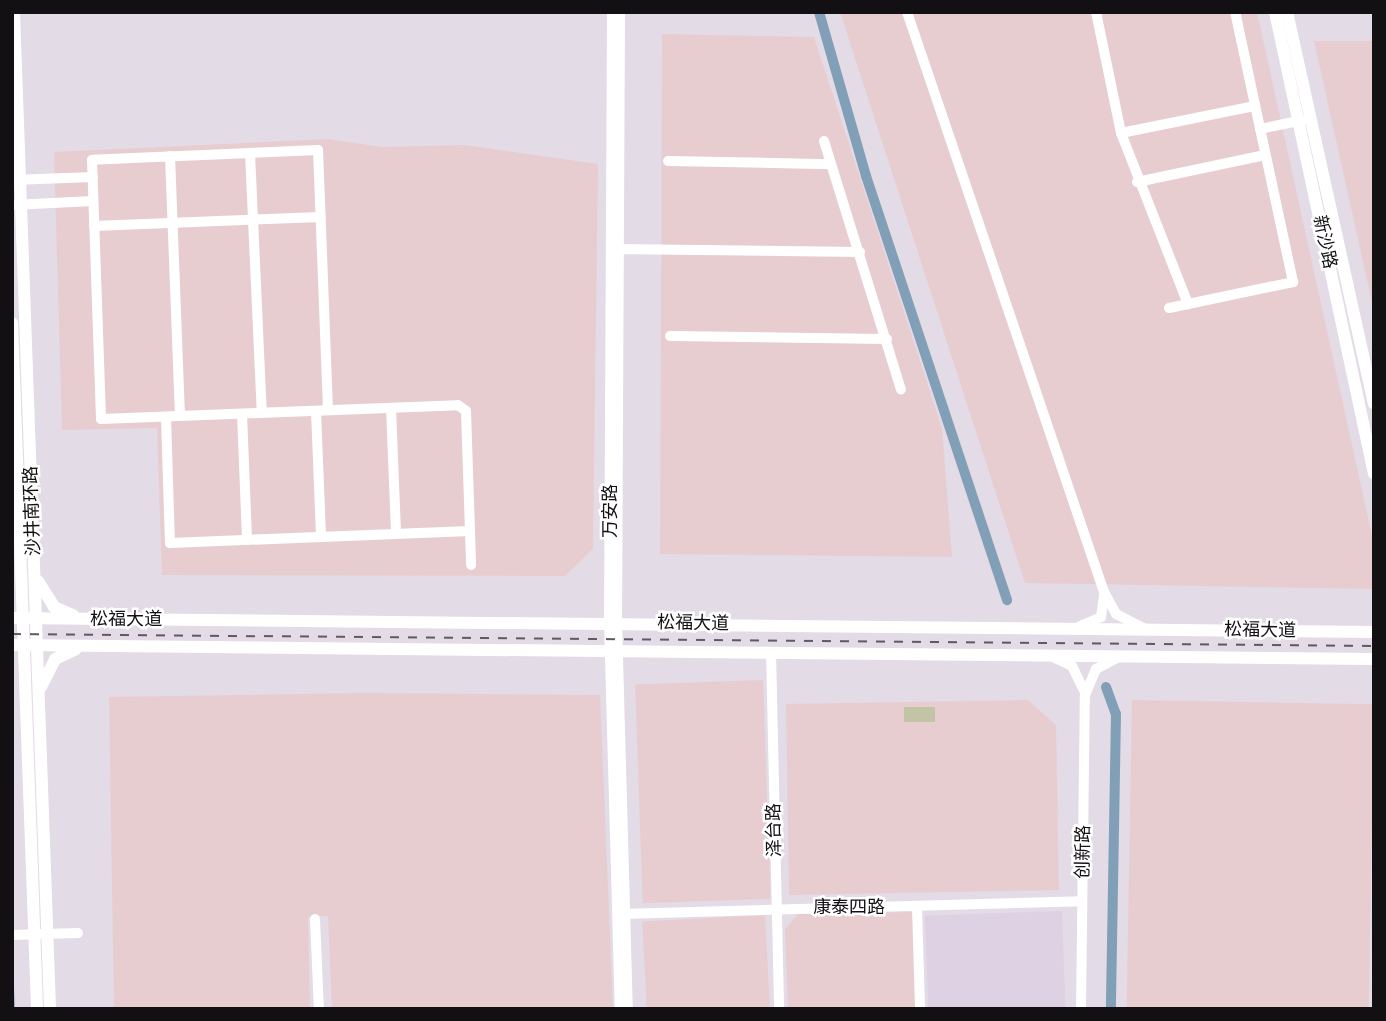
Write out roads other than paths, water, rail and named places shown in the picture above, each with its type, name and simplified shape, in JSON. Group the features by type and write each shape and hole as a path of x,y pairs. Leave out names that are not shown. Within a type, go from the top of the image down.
{"main road":[{"name":"沙井南环路","path":"14,12 16,180 34,560 24,618"},
{"name":"新沙路","path":"1275,12 1305,119 1374,403"},
{"name":"新沙路","path":"1287,12 1305,119 1374,473"},
{"name":"沙井南环路","path":"12,323 26,690 41,934 50,1009"},
{"path":"34,560 50,603 87,618"},
{"path":"12,607 21,581"},
{"name":"松福大道","path":"24,618 1370,631"},
{"name":"沙井南环路","path":"24,646 38,697 41,934 37,1009"},
{"name":"松福大道","path":"24,646 1359,658 1374,661"},
{"path":"38,697 52,662 85,646"},
{"path":"12,659 26,690"}],"street":[{"name":"万安路","path":"612,12 615,249"},
{"name":"万安路","path":"620,12 615,249 613,622 621,914 620,1009"},
{"path":"907,12 1104,592 1116,614 1145,629"},
{"path":"1096,12 1121,133 1137,182 1188,304"},
{"path":"1169,308 1293,282 1235,12"},
{"path":"1121,133 1255,106"},
{"path":"1260,129 1305,119"},
{"path":"824,141 901,389"},
{"path":"328,410 318,150 92,160 100,419 458,405 466,411 471,565"},
{"path":"250,153 262,413"},
{"path":"1137,182 1265,155"},
{"path":"170,156 180,416"},
{"path":"668,161 831,164"},
{"path":"16,180 93,177"},
{"path":"17,205 93,201"},
{"path":"94,226 321,217"},
{"path":"615,249 860,252"},
{"path":"670,336 887,339"},
{"path":"391,408 396,534"},
{"path":"316,411 321,537"},
{"path":"242,414 247,540"},
{"path":"166,417 170,543 470,531"},
{"path":"1075,628 1101,617 1104,592"},
{"name":"泽台路","path":"771,652 779,1009"},
{"name":"创新路","path":"1049,656 1072,666 1085,695"},
{"name":"创新路","path":"1081,1009 1085,695 1096,668 1121,657"},
{"name":"康泰四路","path":"621,914 1082,901"},
{"path":"917,907 920,1009"},
{"name":"万安路","path":"621,914 628,1009"},
{"path":"315,919 319,1009"},
{"path":"12,935 78,933"}],"waterway":[{"path":"819,12 866,176 1007,600"},
{"path":"1106,687 1116,714 1111,1009"},
{"path":"12,964 14,1009"}],"railway":[{"path":"12,634 1374,646"}]}
